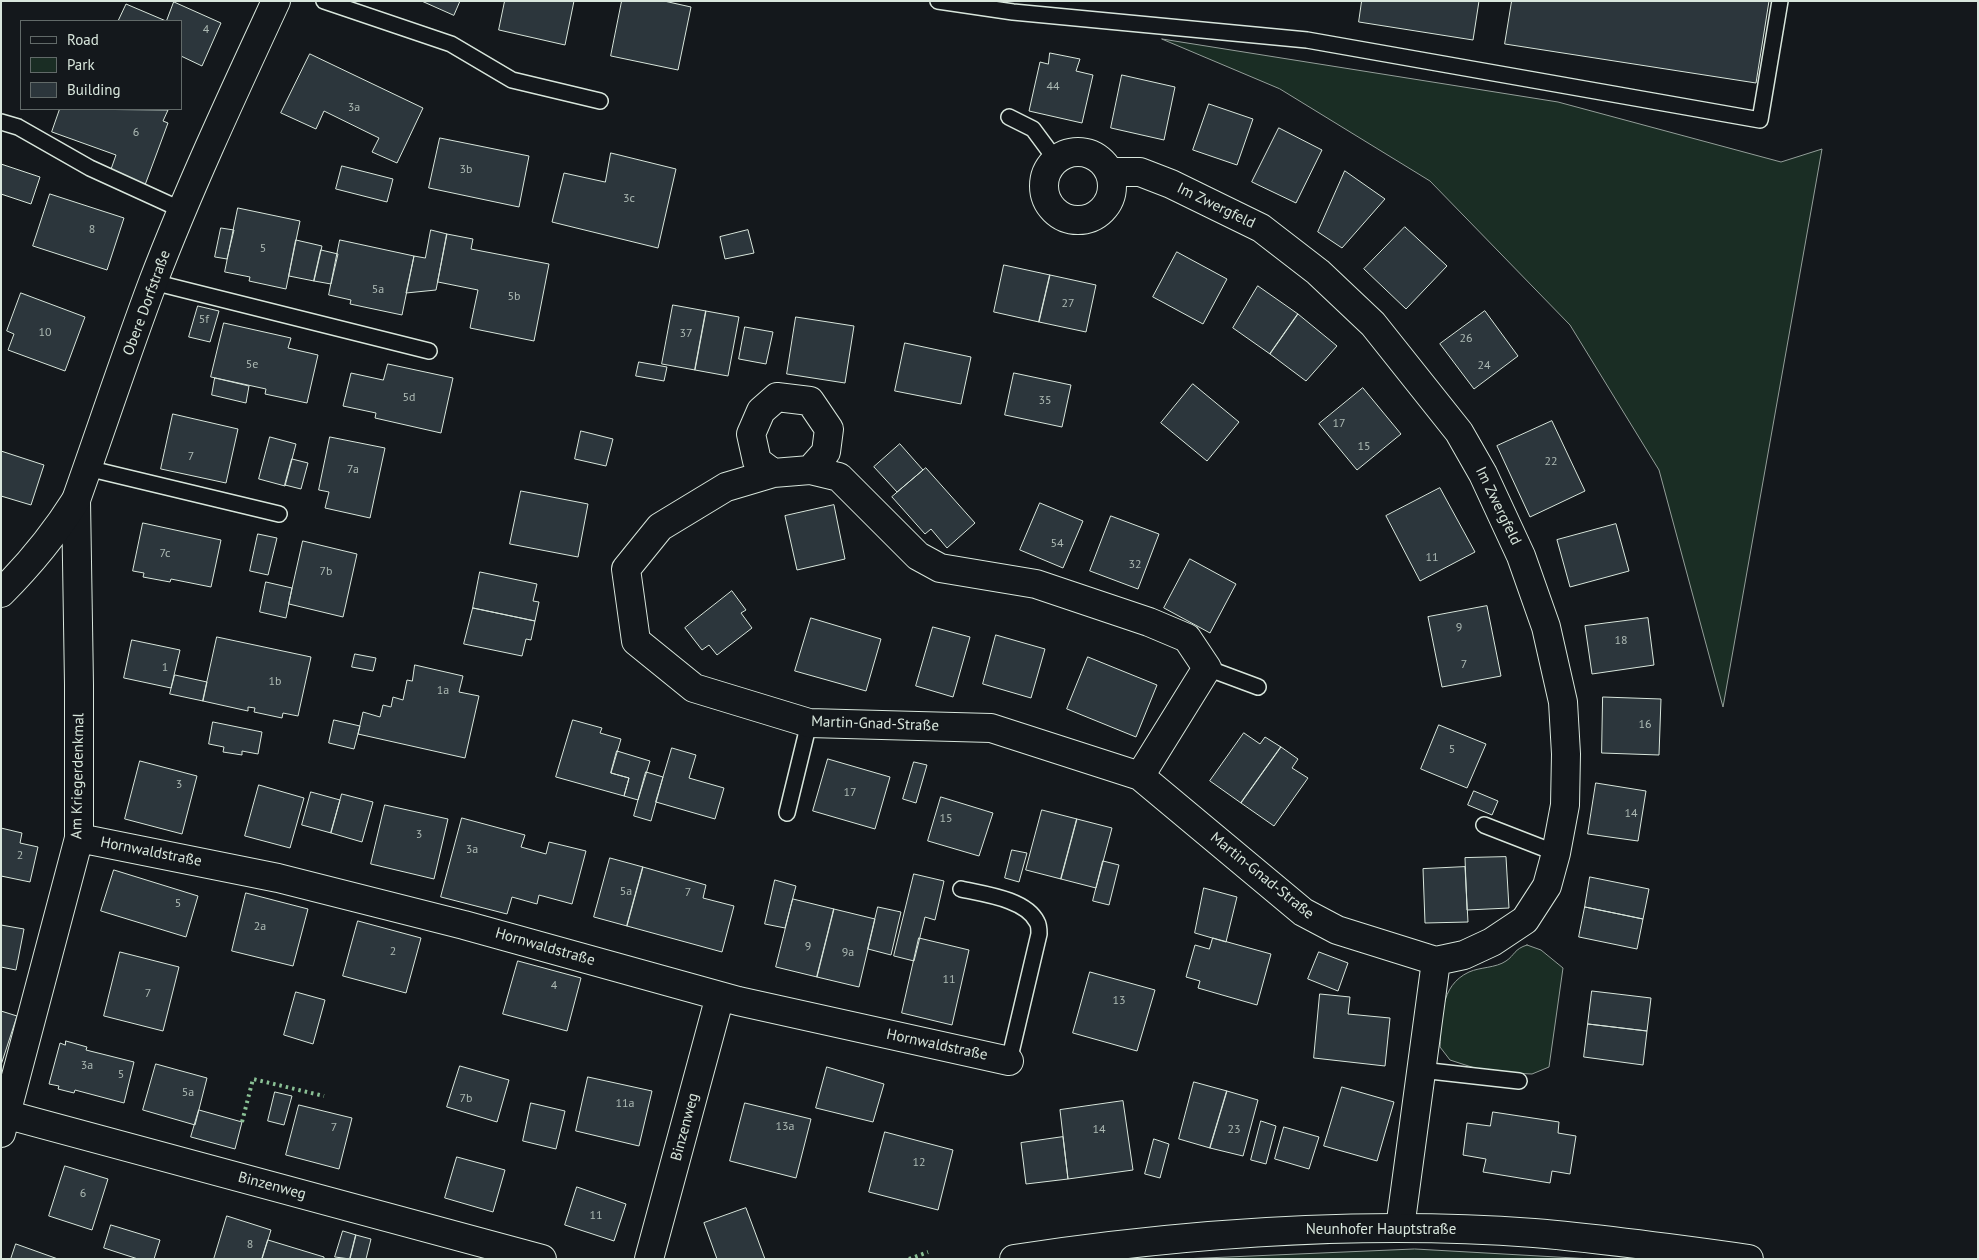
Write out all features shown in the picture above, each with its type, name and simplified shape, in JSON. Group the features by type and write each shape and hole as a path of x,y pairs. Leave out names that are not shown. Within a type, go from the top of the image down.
{"street":[{"name":"Obere Dorfstraße","path":"1,592 32,562 76,500 153,282 211,142 276,1"},
{"path":"1079,152 1091,154 1103,161 1110,172 1113,184 1112,197 1106,208 1096,217 1083,221 1068,220 1056,213 1048,203 1044,192 1044,181 1048,169 1056,160 1067,154 1079,152"},
{"name":"Im Zwergfeld","path":"1110,172 1140,172 1171,184 1261,228 1318,272 1373,324 1459,432 1483,474 1522,556 1546,627 1563,702 1566,754 1564,805 1556,853 1547,886 1524,920 1492,942 1471,952 1436,960"},
{"path":"772,473 757,461 751,434 760,411 777,397 810,401 829,429 826,452 810,470"},
{"name":"Martin-Gnad-Straße","path":"1207,668 1187,638 1149,622 1036,584 940,568 918,556 839,477 810,470 772,473 726,487 660,527 626,569 636,640 694,688 809,723 991,728 1140,776 1303,912 1337,930 1436,960"},
{"name":"Am Kriegerdenkmal","path":"3,1120 79,838 79,656 76,500"},
{"path":"1140,776 1207,668"},
{"name":"Hornwaldstraße","path":"79,838 278,878 464,925 738,1001 1009,1061"},
{"path":"1400,1228 1436,960"},
{"name":"Binzenweg","path":"649,1259 720,996"},
{"name":"Binzenweg","path":"3,1120 542,1259"},
{"name":"Neunhofer Hauptstraße","path":"1014,1259 1096,1246 1174,1238 1290,1230 1400,1228 1534,1233 1649,1252 1749,1259"}],"lane":[{"path":"324,1 451,44 512,80 600,102"},
{"path":"938,1 1013,12 1307,40 1760,120 1780,1"},
{"path":"1009,117 1033,129 1056,160"},
{"path":"1,122 18,127 90,168 182,210"},
{"path":"153,282 429,351"},
{"path":"87,468 279,514"},
{"path":"1207,668 1258,687"},
{"path":"787,813 809,723"},
{"path":"1484,825 1556,853"},
{"path":"961,889 1008,899 1026,910 1037,921 1040,934 1009,1061"},
{"path":"1421,1070 1519,1081"}],"green space":[{"path":"1162,39 1558,102 1781,162 1822,149 1723,707 1659,470 1570,325 1430,181 1280,89"},
{"path":"1527,945 1541,950 1563,968 1549,1067 1532,1074 1487,1072 1450,1060 1440,1047 1444,1004 1452,986 1459,978 1469,972 1502,963 1509,959 1517,950"},
{"path":"1415,1249 1592,1259 1182,1259"}],"building":[{"path":"422,1 460,1 454,15"},
{"path":"505,1 574,1 565,45 499,30"},
{"path":"622,1 664,1 691,7 678,70 611,56"},
{"path":"1362,1 1479,1 1473,40 1359,22"},
{"path":"1512,1 1769,1 1756,83 1505,44"},
{"path":"174,2 221,23 202,66 182,56 182,20 166,20"},
{"path":"126,4 164,20 118,20"},
{"path":"1050,53 1080,59 1076,71 1093,75 1082,123 1029,111 1040,62 1048,64"},
{"path":"310,54 423,108 397,163 372,152 379,138 324,111 316,129 281,113"},
{"path":"1122,75 1175,87 1164,140 1111,128"},
{"path":"1209,104 1253,119 1237,165 1193,150"},
{"path":"60,110 168,110 163,121 168,123 145,185 110,172 116,155 52,132"},
{"path":"1279,128 1322,150 1296,203 1252,182"},
{"path":"440,138 529,156 519,207 429,188"},
{"path":"611,153 676,169 658,248 552,222 564,173 605,182"},
{"path":"1,164 40,177 31,204 1,194"},
{"path":"342,166 393,179 387,202 336,189"},
{"path":"1345,171 1385,199 1342,248 1318,232"},
{"path":"50,194 124,218 107,270 33,246"},
{"path":"238,208 300,221 286,289 249,281 250,277 225,272"},
{"path":"1405,227 1447,266 1406,309 1364,269"},
{"path":"221,228 234,230 227,259 215,257"},
{"path":"431,230 447,234 436,290 406,293 414,256 425,258"},
{"path":"748,230 754,253 725,259 720,237"},
{"path":"447,234 473,239 471,249 549,264 534,341 470,328 478,290 438,282"},
{"path":"296,240 322,246 314,281 289,276"},
{"path":"340,240 414,256 402,315 350,304 351,300 329,295"},
{"path":"321,250 338,254 331,284 314,281"},
{"path":"1177,252 1227,279 1203,324 1153,297"},
{"path":"1004,265 1050,275 1039,322 994,312"},
{"path":"1050,275 1096,285 1086,332 1039,322"},
{"path":"1258,286 1298,314 1270,354 1233,328"},
{"path":"21,293 85,317 65,371 8,350 14,334 7,331"},
{"path":"673,305 706,311 695,370 662,364"},
{"path":"198,306 219,311 210,342 189,337"},
{"path":"706,311 739,317 728,376 695,370"},
{"path":"1485,311 1518,356 1474,389 1440,344"},
{"path":"1298,314 1337,346 1306,381 1270,354"},
{"path":"796,317 854,326 845,383 787,374"},
{"path":"224,323 291,338 288,348 318,355 307,403 265,394 266,389 211,377"},
{"path":"745,327 773,332 766,364 739,359"},
{"path":"905,343 971,357 961,404 895,391"},
{"path":"639,362 667,367 664,381 636,376"},
{"path":"388,364 453,378 441,433 375,418 376,413 343,406 351,373 383,380"},
{"path":"1014,373 1071,385 1062,427 1005,415"},
{"path":"215,378 249,386 246,403 212,395"},
{"path":"1193,384 1239,422 1207,461 1161,423"},
{"path":"1363,388 1401,434 1357,470 1319,424"},
{"path":"173,414 238,429 226,483 161,469"},
{"path":"1552,421 1585,491 1530,517 1497,446"},
{"path":"581,431 613,439 606,466 575,459"},
{"path":"270,437 296,444 285,486 259,479"},
{"path":"330,437 385,448 370,518 325,508 329,492 319,490"},
{"path":"900,444 923,470 897,492 874,467"},
{"path":"1,451 44,465 31,505 1,496"},
{"path":"292,459 308,463 301,489 285,485"},
{"path":"926,468 975,523 947,548 931,529 925,534 892,497"},
{"path":"1440,488 1475,552 1420,581 1386,516"},
{"path":"521,491 588,504 578,557 510,544"},
{"path":"1040,503 1083,521 1063,568 1020,550"},
{"path":"834,505 845,559 797,570 785,516"},
{"path":"1111,516 1159,534 1138,589 1090,571"},
{"path":"143,523 221,540 211,587 171,579 170,582 143,577 144,573 133,571"},
{"path":"1616,524 1629,571 1570,587 1557,540"},
{"path":"258,534 277,538 268,575 250,571"},
{"path":"303,541 357,554 343,617 289,604"},
{"path":"1190,559 1236,584 1210,633 1164,608"},
{"path":"480,572 537,584 533,601 539,602 535,621 473,608"},
{"path":"266,582 292,588 286,618 260,612"},
{"path":"732,591 746,610 741,613 752,628 717,655 709,645 702,650 685,628"},
{"path":"1487,606 1501,676 1442,687 1428,617"},
{"path":"473,608 535,621 531,640 526,639 522,656 464,644"},
{"path":"811,618 881,639 866,691 795,671"},
{"path":"1648,618 1654,665 1592,674 1585,626"},
{"path":"933,627 970,637 953,697 916,686"},
{"path":"996,635 1045,649 1031,698 983,684"},
{"path":"217,637 311,657 298,716 283,713 282,718 254,712 255,708 248,707 248,711 203,701"},
{"path":"132,640 180,650 171,688 124,678"},
{"path":"355,654 376,658 373,671 352,667"},
{"path":"1088,657 1157,685 1136,737 1067,709"},
{"path":"415,665 463,676 459,692 479,696 465,758 358,734 363,712 380,717 383,705 391,707 393,697 403,700 407,680 412,681"},
{"path":"175,675 207,682 203,701 170,694"},
{"path":"1603,697 1661,699 1659,755 1602,753"},
{"path":"334,720 360,726 354,749 329,743"},
{"path":"573,720 602,728 600,733 621,739 611,773 629,778 624,796 556,777"},
{"path":"213,722 262,732 258,754 242,751 242,755 223,752 224,747 209,744"},
{"path":"1439,725 1486,744 1467,788 1421,769"},
{"path":"1244,733 1260,744 1265,737 1281,747 1241,803 1210,781"},
{"path":"1281,747 1298,759 1292,768 1308,778 1274,826 1241,803"},
{"path":"672,748 696,755 689,778 724,788 715,819 656,802"},
{"path":"617,751 650,761 638,800 624,796 629,778 611,773"},
{"path":"828,759 890,777 875,829 813,811"},
{"path":"140,761 197,776 182,834 125,819"},
{"path":"914,762 927,765 916,803 903,799"},
{"path":"646,772 663,777 651,821 634,816"},
{"path":"1596,783 1646,791 1638,841 1588,834"},
{"path":"259,785 304,798 290,848 245,836"},
{"path":"1474,791 1498,801 1492,815 1468,805"},
{"path":"311,792 340,800 331,833 302,825"},
{"path":"342,794 373,802 362,842 331,833"},
{"path":"941,797 993,813 979,856 928,841"},
{"path":"385,805 448,819 434,879 371,864"},
{"path":"1042,810 1077,819 1061,879 1026,870"},
{"path":"462,818 525,835 521,847 546,854 549,842 586,851 572,904 539,895 537,904 512,897 507,914 441,897"},
{"path":"1077,819 1112,828 1096,888 1061,879"},
{"path":"1,828 22,833 20,843 38,847 30,882 1,876"},
{"path":"1012,850 1027,853 1019,882 1005,878"},
{"path":"1506,857 1509,908 1467,910 1465,858"},
{"path":"610,858 643,867 627,926 594,917"},
{"path":"1103,861 1119,865 1109,905 1093,901"},
{"path":"643,867 706,885 703,898 734,906 722,952 627,926"},
{"path":"1465,867 1468,922 1425,923 1423,869"},
{"path":"114,870 198,896 186,937 101,911"},
{"path":"914,874 944,881 935,920 925,917 914,961 894,956"},
{"path":"1590,877 1649,889 1643,919 1585,907"},
{"path":"775,880 796,886 785,928 765,924"},
{"path":"1204,888 1237,897 1226,942 1195,933"},
{"path":"246,893 308,909 293,966 232,951"},
{"path":"793,899 834,909 817,977 776,967"},
{"path":"878,907 901,912 891,955 868,949"},
{"path":"1585,907 1643,919 1637,949 1579,937"},
{"path":"834,909 875,919 859,987 817,977"},
{"path":"358,921 421,938 406,993 343,976"},
{"path":"1,925 24,929 16,970 1,967"},
{"path":"919,938 969,950 952,1025 902,1013"},
{"path":"1213,938 1271,954 1257,1005 1198,988 1200,981 1186,977 1195,945 1209,949"},
{"path":"120,952 179,967 163,1031 104,1016"},
{"path":"1319,952 1348,963 1338,991 1308,979"},
{"path":"518,961 581,978 567,1031 503,1014"},
{"path":"1090,972 1155,990 1137,1051 1073,1033"},
{"path":"1592,991 1651,998 1647,1031 1588,1024"},
{"path":"296,992 325,1000 313,1044 284,1035"},
{"path":"1320,994 1350,997 1348,1014 1390,1018 1385,1066 1314,1058"},
{"path":"1,1011 17,1016 1,1065"},
{"path":"1588,1024 1647,1031 1643,1065 1584,1057"},
{"path":"66,1041 87,1047 86,1050 134,1062 124,1103 75,1090 74,1093 58,1089 59,1086 49,1084 60,1043 65,1045"},
{"path":"156,1064 207,1078 195,1125 143,1110"},
{"path":"460,1066 509,1080 497,1122 447,1107"},
{"path":"827,1067 884,1084 873,1122 816,1108"},
{"path":"588,1077 652,1091 639,1146 576,1131"},
{"path":"1194,1082 1227,1091 1210,1148 1179,1139"},
{"path":"1342,1087 1394,1102 1377,1161 1324,1146"},
{"path":"1227,1091 1258,1100 1243,1156 1210,1148"},
{"path":"275,1092 292,1096 284,1125 268,1121"},
{"path":"1123,1101 1133,1170 1068,1179 1060,1110"},
{"path":"531,1103 565,1111 556,1149 523,1141"},
{"path":"745,1103 811,1119 796,1178 730,1161"},
{"path":"299,1105 352,1118 339,1169 286,1155"},
{"path":"199,1110 242,1122 235,1149 191,1137"},
{"path":"1493,1112 1559,1122 1558,1133 1576,1136 1570,1174 1552,1171 1550,1183 1483,1172 1486,1159 1463,1155 1467,1123 1490,1126"},
{"path":"1261,1121 1276,1126 1266,1164 1251,1160"},
{"path":"1284,1127 1319,1137 1309,1169 1275,1159"},
{"path":"885,1132 953,1150 938,1210 869,1192"},
{"path":"1063,1137 1068,1179 1026,1184 1021,1143"},
{"path":"1154,1139 1169,1144 1160,1178 1145,1174"},
{"path":"457,1157 505,1170 493,1212 445,1198"},
{"path":"65,1166 108,1179 92,1230 49,1216"},
{"path":"577,1187 626,1204 614,1241 565,1225"},
{"path":"746,1208 765,1259 717,1259 704,1223"},
{"path":"227,1216 271,1230 262,1259 214,1259"},
{"path":"111,1225 160,1240 154,1259 138,1259 104,1248"},
{"path":"343,1231 356,1235 350,1259 335,1257"},
{"path":"356,1235 371,1239 366,1259 350,1259"},
{"path":"268,1240 324,1257 324,1259 262,1259"},
{"path":"16,1244 58,1259 11,1259"}],"hedge":[{"path":"242,1122 253,1079 324,1096"},
{"path":"909,1259 928,1252"}]}
